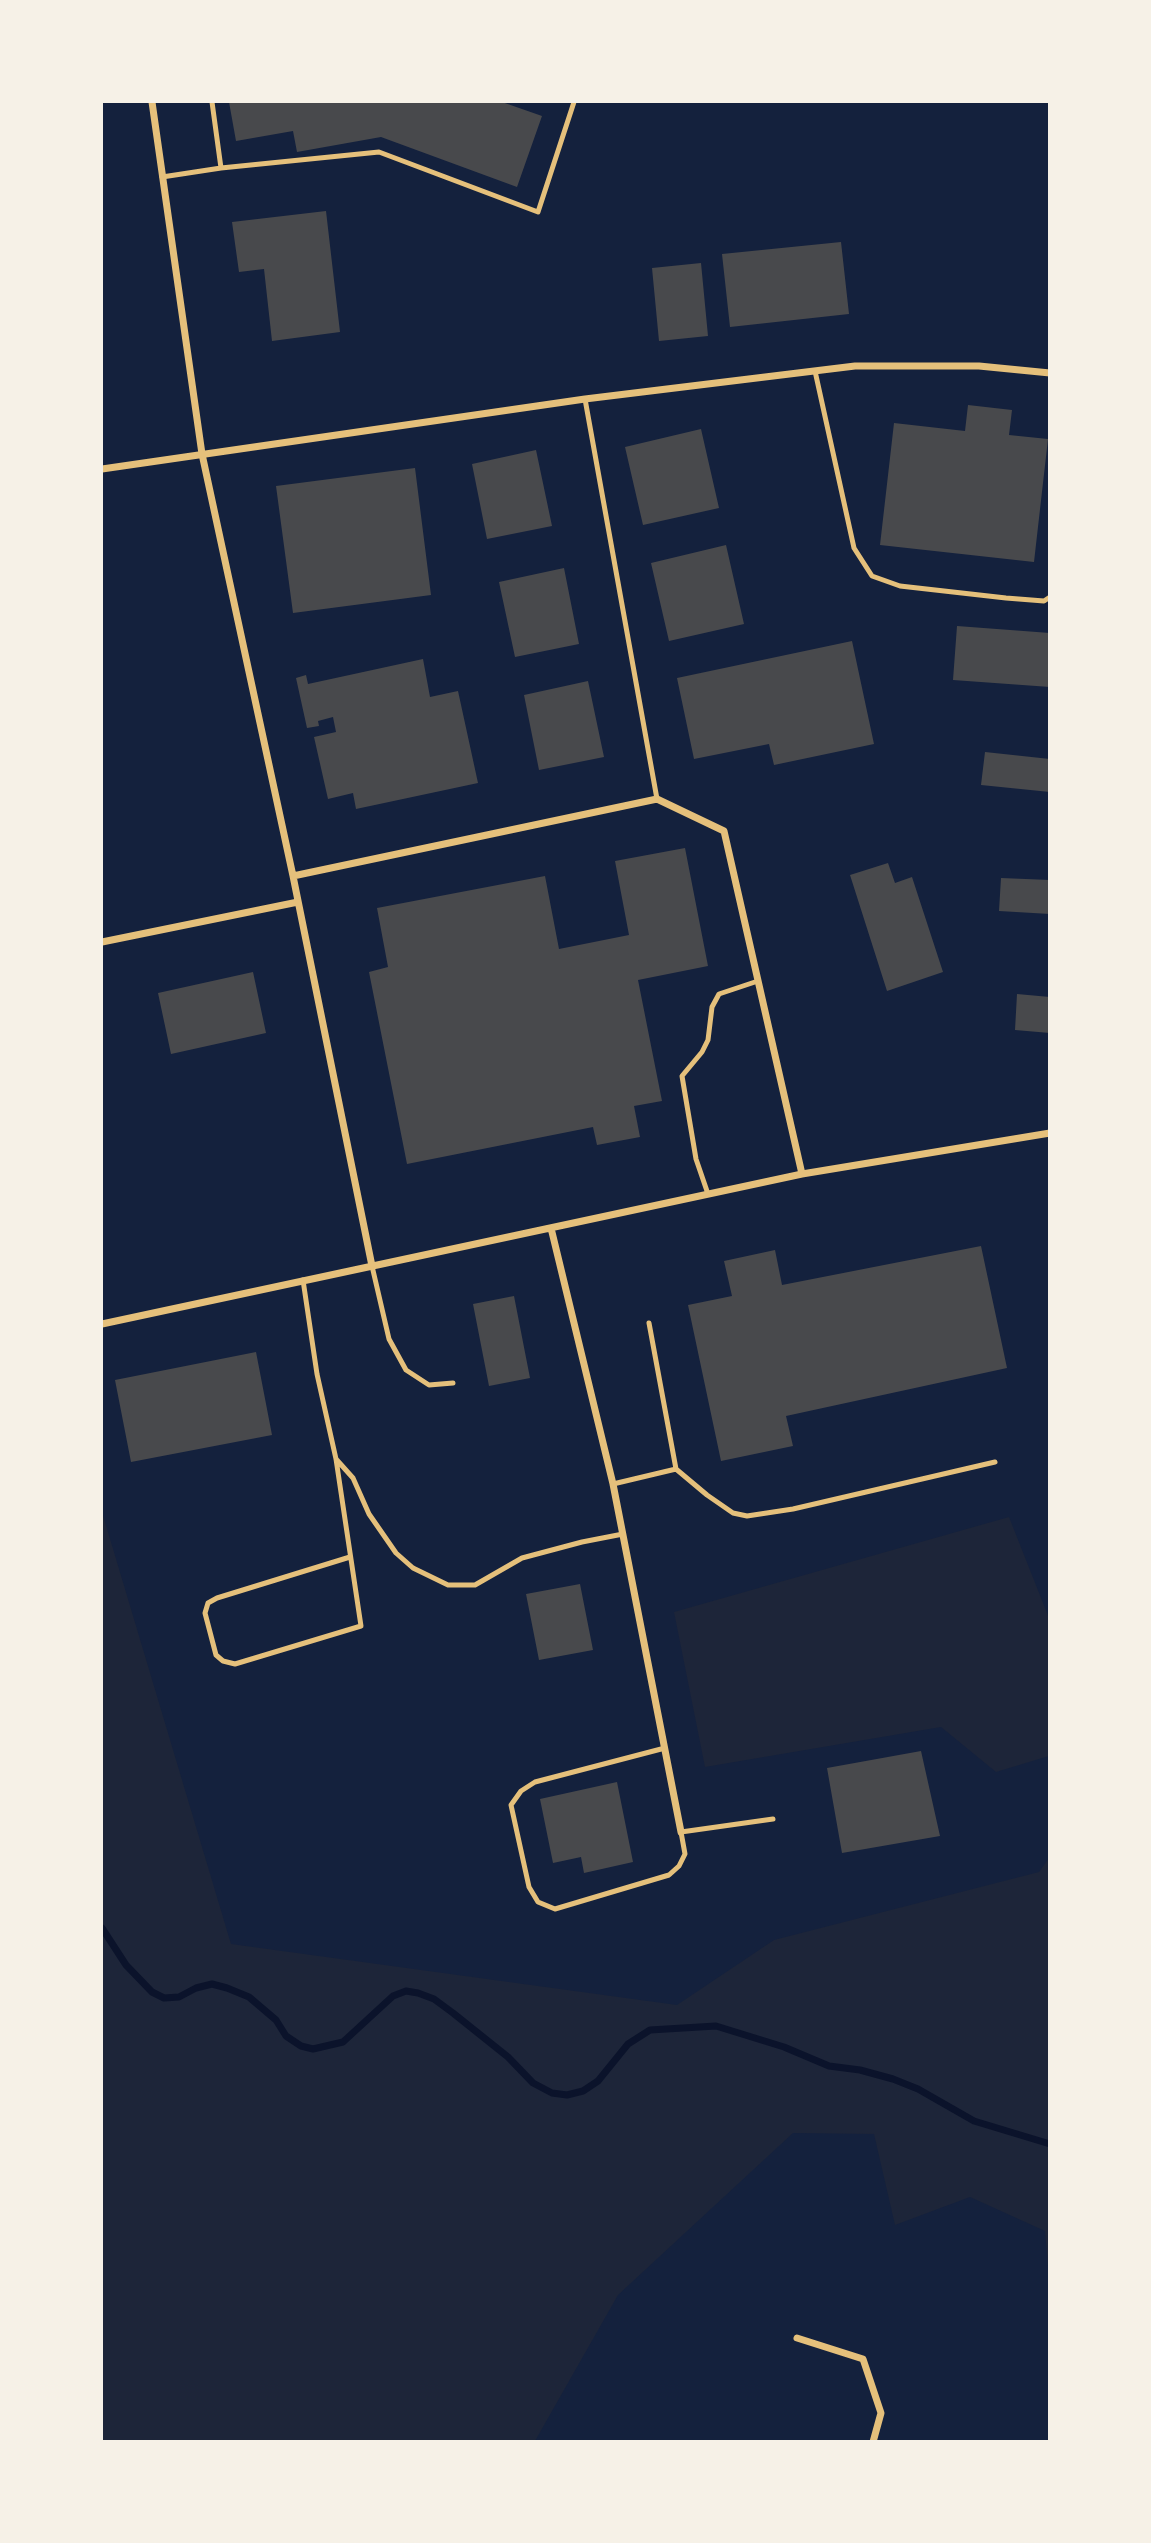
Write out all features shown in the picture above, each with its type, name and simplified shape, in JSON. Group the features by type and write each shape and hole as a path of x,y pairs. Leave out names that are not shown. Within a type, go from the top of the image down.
{"street":[{"path":"152,102 202,454 293,876 372,1266"},
{"path":"102,469 585,398 855,366 979,366 1049,373"},
{"path":"293,876 657,799 724,831 802,1174"},
{"path":"102,942 298,902"},
{"path":"102,1324 802,1174 1049,1133"},
{"path":"551,1228 613,1485 681,1832"},
{"path":"797,2338 863,2359 881,2413 873,2441"}],"lane":[{"path":"212,102 221,168"},
{"path":"162,177 221,168 379,152 538,212 574,102"},
{"path":"815,371 854,548 872,576 900,586 1044,601 1049,597"},
{"path":"585,398 657,799"},
{"path":"708,1194 696,1159 682,1076 702,1052 708,1040 712,1007 719,994 758,981"},
{"path":"372,1266 389,1339 407,1370 429,1385 453,1383"},
{"path":"303,1280 317,1374 336,1459 361,1626 235,1664 223,1661 216,1655 205,1613 208,1602 350,1557"},
{"path":"649,1323 676,1469 733,1513 747,1516 793,1508 995,1462"},
{"path":"336,1459 353,1478 369,1514 396,1553 413,1568 448,1585 475,1585 522,1558 623,1534"},
{"path":"613,1485 676,1469"},
{"path":"665,1748 535,1782 522,1791 511,1805 529,1887 538,1902 555,1909 669,1875 679,1866 685,1854 681,1832 773,1819"}],"shaded area":[{"path":"102,1512 231,1944 677,2005 774,1940 1039,1872 1049,1858 1049,2278 1045,2231 970,2197 895,2225 874,2134 793,2133 618,2295 535,2441 102,2441"},
{"path":"1009,1517 1049,1618 1049,1756 996,1772 941,1727 705,1767 674,1612"}],"building":[{"path":"229,102 502,102 542,116 517,187 381,137 297,152 293,131 236,141"},
{"path":"326,211 340,332 272,341 264,269 239,272 232,222"},
{"path":"841,242 849,314 730,327 722,254"},
{"path":"701,263 708,336 659,341 652,268"},
{"path":"968,405 1012,410 1009,435 1048,439 1034,562 880,545 894,423 965,431"},
{"path":"701,429 719,508 643,525 625,447"},
{"path":"536,450 552,526 487,539 472,464"},
{"path":"415,468 431,595 293,613 276,486"},
{"path":"726,545 744,624 669,641 651,563"},
{"path":"564,568 579,644 515,657 499,582"},
{"path":"957,626 1050,633 1050,687 953,680"},
{"path":"852,641 874,744 774,765 769,744 694,759 677,678"},
{"path":"423,659 430,697 458,691 478,783 356,809 353,793 328,799 314,737 336,732 333,717 318,721 319,726 307,728 296,678 306,675 308,684"},
{"path":"588,681 604,757 539,770 524,695"},
{"path":"985,752 1050,759 1050,792 981,785"},
{"path":"685,848 708,966 638,980 662,1101 634,1106 640,1137 597,1145 593,1127 407,1164 369,972 388,967 377,908 545,876 559,949 629,935 615,861"},
{"path":"888,863 895,883 912,877 943,972 887,991 850,875"},
{"path":"1001,878 1050,880 1050,914 999,911"},
{"path":"253,972 266,1033 171,1054 158,993"},
{"path":"1017,994 1050,997 1050,1033 1015,1030"},
{"path":"981,1246 1007,1368 786,1416 793,1446 721,1461 688,1305 732,1296 724,1261 775,1250 782,1285"},
{"path":"514,1296 530,1378 489,1386 473,1304"},
{"path":"256,1352 272,1435 131,1462 115,1380"},
{"path":"580,1584 593,1650 539,1660 526,1594"},
{"path":"921,1751 940,1836 842,1853 827,1768"},
{"path":"617,1782 633,1862 584,1873 581,1857 553,1863 540,1799"}],"waterway":[{"path":"102,1928 126,1965 152,1992 164,1998 179,1997 196,1988 212,1984 227,1988 249,1997 276,2020 286,2036 301,2046 313,2049 343,2042 393,1996 406,1991 418,1993 434,1999 453,2013 508,2057 533,2083 552,2093 567,2095 583,2091 598,2081 628,2044 650,2030 716,2026 784,2047 829,2066 860,2070 893,2079 918,2089 974,2121 1050,2144"}]}
